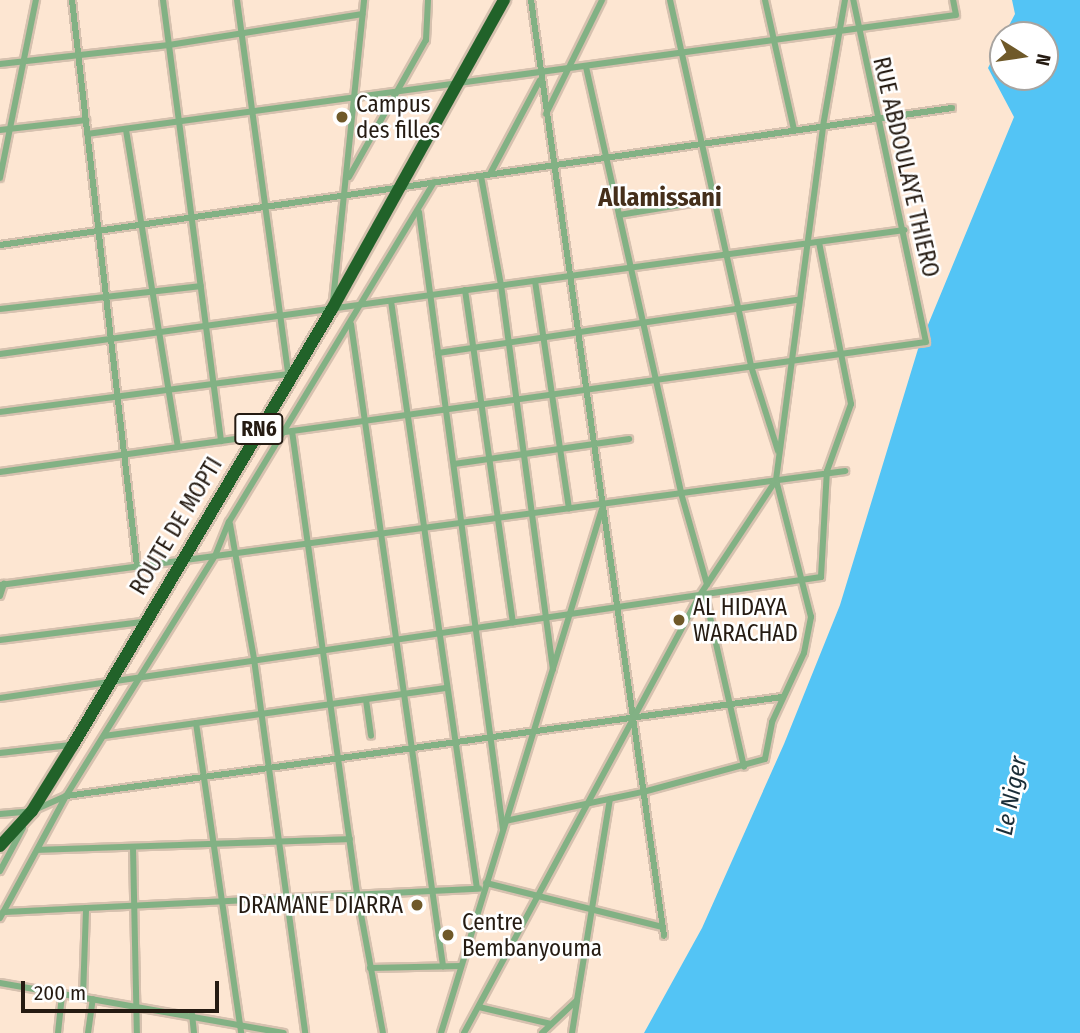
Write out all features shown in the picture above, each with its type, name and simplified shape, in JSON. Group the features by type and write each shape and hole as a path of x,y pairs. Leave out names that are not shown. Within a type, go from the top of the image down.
{"highway":[{"name":"ROUTE DE MOPTI","path":"0,846 32,811 73,745 142,622 182,560 288,376 332,309 395,188 503,1"}],"street":[{"path":"0,178 36,0"},
{"path":"72,0 137,566"},
{"path":"163,0 221,441"},
{"path":"0,412 288,376 237,0"},
{"path":"332,309 365,0"},
{"path":"347,180 426,40 428,0"},
{"path":"531,0 552,165 581,332 664,936"},
{"path":"546,114 602,0"},
{"path":"670,0 730,254 751,366 778,453"},
{"path":"765,0 794,130"},
{"path":"506,821 643,792 765,759 782,697 810,634 811,617 776,480 823,126 845,0"},
{"name":"RUE ABDOULAYE THIERO","path":"841,352 926,342 905,230 877,118 853,0"},
{"path":"87,134 399,92 541,76 569,69 956,15 953,0"},
{"path":"0,64 169,45 363,14"},
{"path":"586,67 681,493 707,584"},
{"path":"490,174 541,76"},
{"path":"0,245 952,108"},
{"path":"0,130 86,120"},
{"path":"126,130 178,447"},
{"path":"481,176 501,285 534,513 553,672"},
{"path":"2,915 66,796 215,556 229,522 289,431 435,182"},
{"path":"618,215 716,199"},
{"path":"419,210 428,295 447,409 503,829"},
{"path":"0,354 905,230"},
{"path":"0,698 85,689 109,679 821,577 827,471 851,404 819,242"},
{"path":"536,281 569,508"},
{"path":"0,309 201,286"},
{"path":"466,290 513,623"},
{"path":"438,353 798,300"},
{"path":"391,301 446,688 482,887"},
{"path":"351,323 393,640 429,891 443,966"},
{"path":"0,472 841,352"},
{"path":"289,431 309,543 357,893 383,1033"},
{"path":"454,464 629,439"},
{"path":"0,596 2,585 827,471 845,471"},
{"path":"464,1033 707,584 776,480"},
{"path":"441,1033 482,887 506,821 572,614 603,503"},
{"path":"229,522 254,659 305,1033"},
{"path":"703,595 744,766"},
{"path":"0,640 142,622"},
{"path":"104,736 446,688"},
{"path":"0,814 32,811 66,796 338,758 533,735 635,716 782,697"},
{"path":"366,700 371,736"},
{"path":"196,723 241,1033"},
{"path":"0,753 73,745"},
{"path":"572,1033 610,799"},
{"path":"0,871 32,811"},
{"path":"37,850 350,839"},
{"path":"133,848 137,1033"},
{"path":"2,915 287,896 482,887 539,895 663,928"},
{"path":"83,996 86,908"},
{"path":"370,968 461,966"},
{"path":"0,983 192,1014 284,1033"},
{"path":"58,1033 62,994"},
{"path":"88,1033 93,999"},
{"path":"542,1033 577,1000"},
{"path":"479,1007 551,1024"},
{"path":"192,1014 194,1033"}],"water":[{"name":"Le Niger","path":"1012,0 1080,0 1080,1033 644,1033 702,928 784,744 840,605 918,349 1014,117 1000,91 1059,91 1059,21 1011,21 1015,14"}],"place":[{"name":"Campus des filles","path":"342,117"},
{"name":"AL HIDAYA WARACHAD","path":"679,620"},
{"name":"DRAMANE DIARRA","path":"417,905"},
{"name":"Centre Bembanyouma","path":"448,935"}],"district":[{"name":"Allamissani","path":"660,198"}]}
